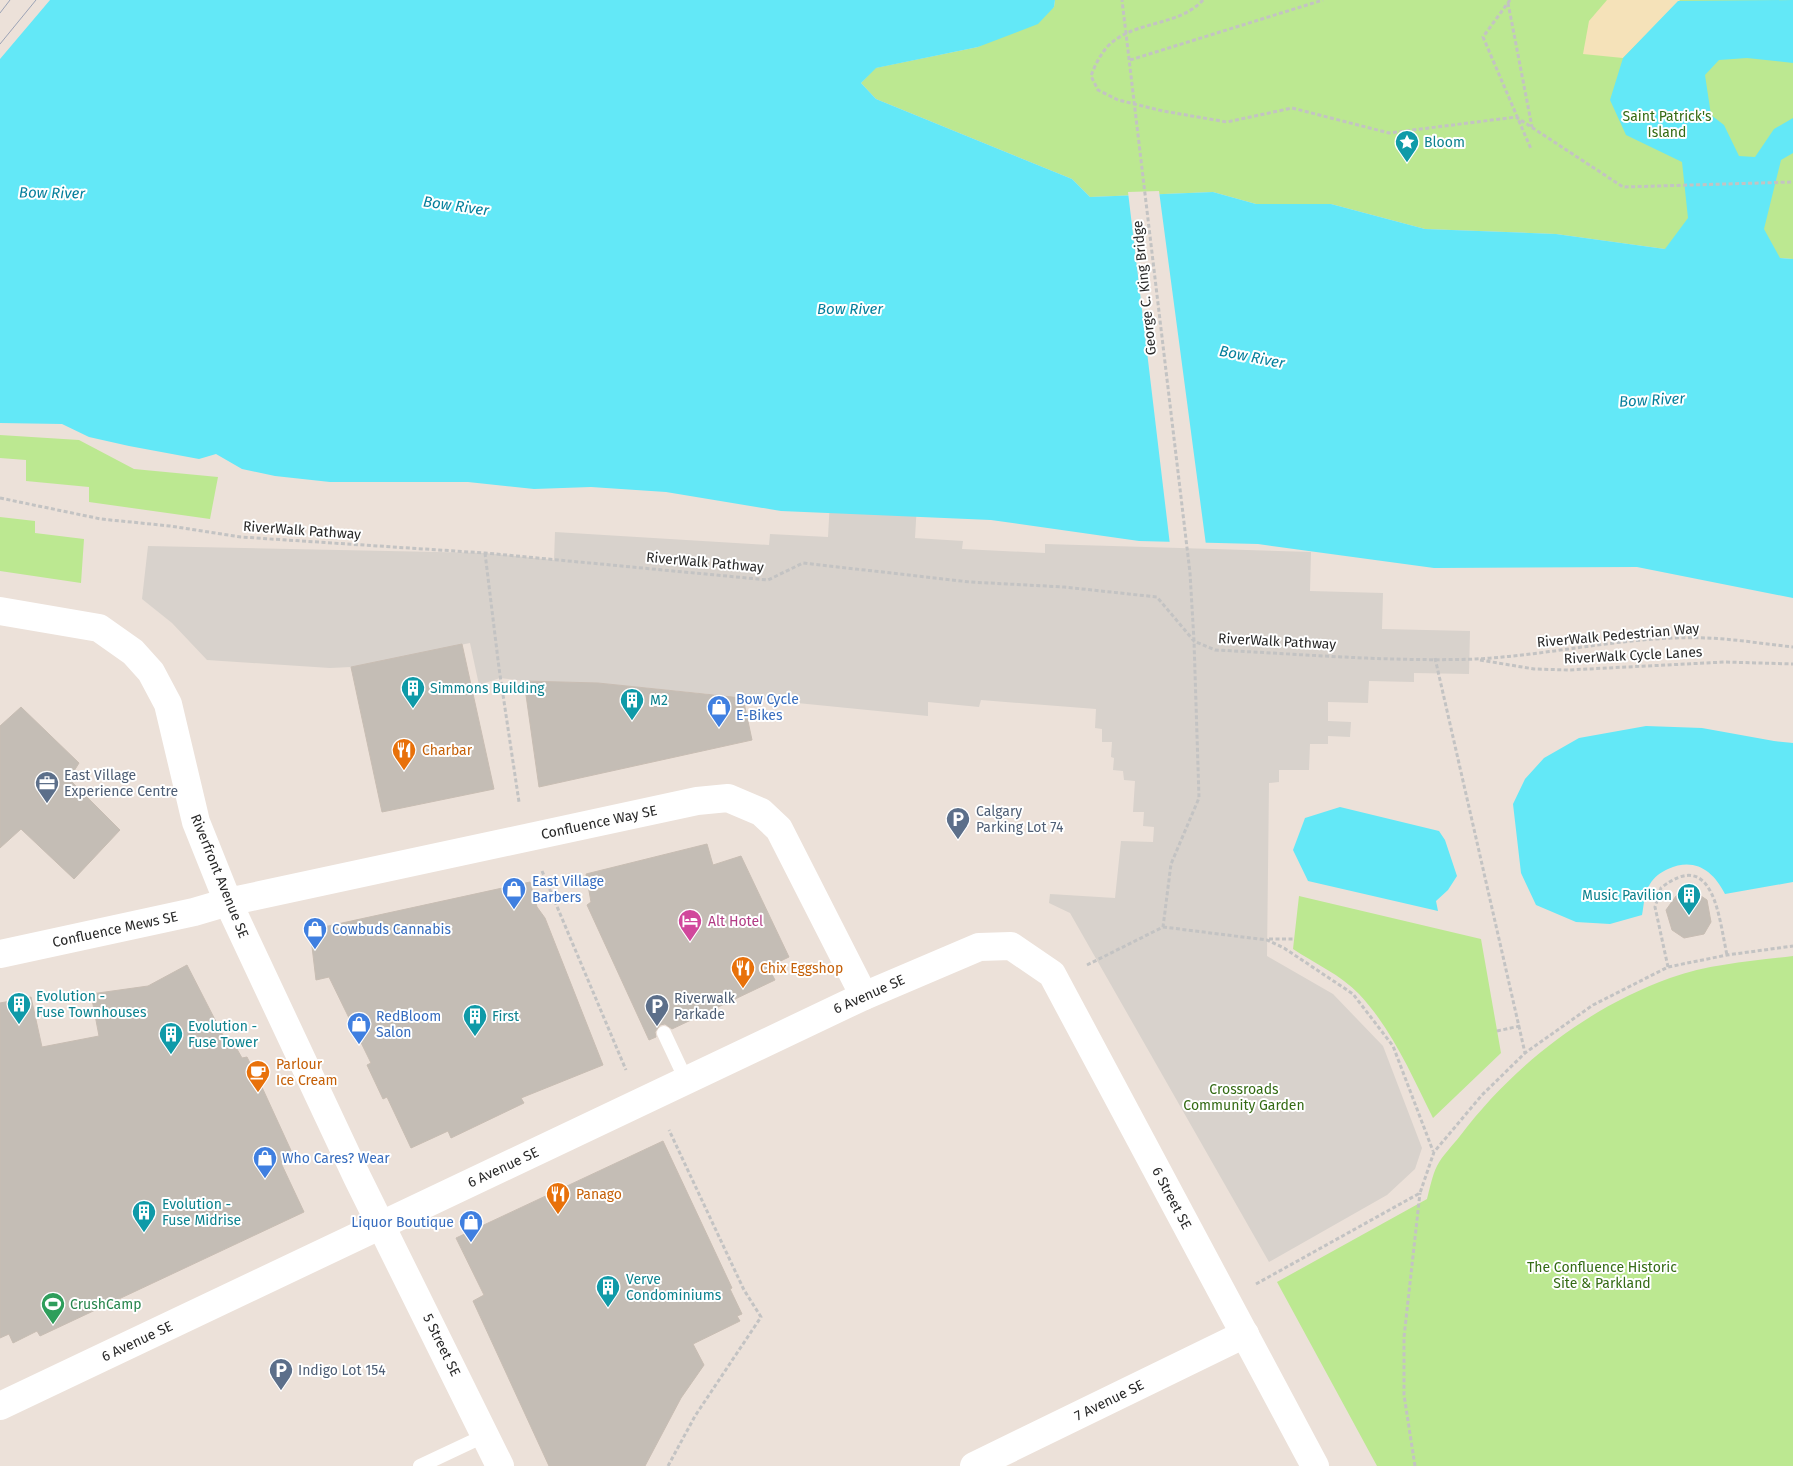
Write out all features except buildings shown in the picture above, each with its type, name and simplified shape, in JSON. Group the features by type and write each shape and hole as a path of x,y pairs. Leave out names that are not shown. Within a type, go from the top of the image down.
{"street":[{"name":"Riverfront Avenue SE","path":"0,611 99,628 133,652 151,672 168,704 196,822 228,902 357,1177 382,1225"},
{"name":"Confluence Way SE","path":"228,902 697,801 728,798 760,812 780,829 864,996"},
{"name":"Confluence Mews SE","path":"0,954 194,912 228,902"},
{"name":"6 Avenue SE","path":"0,1406 864,996 979,947 1011,946"},
{"name":"6 Street SE","path":"1011,946 1052,974 1315,1466"},
{"name":"5 Street SE","path":"382,1225 500,1466"},
{"name":"7 Avenue SE","path":"974,1466 1245,1334"}],"lane":[{"path":"664,1033 686,1080"},
{"path":"420,1466 486,1435"}],"path":[{"name":"George C. King Bridge","path":"1122,0 1190,573 1194,641 1199,798 1171,864 1164,927"},
{"path":"1203,0 1182,17 1138,28 1109,45 1096,63 1091,76 1098,90 1118,100 1154,109 1227,122 1292,108 1389,133 1516,117 1623,187 1793,182"},
{"path":"1130,60 1323,0"},
{"path":"1509,1 1482,37 1531,148"},
{"path":"1509,1 1532,127"},
{"name":"RiverWalk Pathway","path":"0,498 101,518 241,537 485,553 768,580 803,563 970,582 1064,587 1157,597 1194,641 1215,650 1418,660 1435,658 1475,659"},
{"path":"485,553 498,668 519,802"},
{"name":"RiverWalk Pedestrian Way","path":"1475,659 1546,653 1641,641 1706,638 1793,647"},
{"path":"1435,658 1526,1053"},
{"name":"RiverWalk Cycle Lanes","path":"1475,659 1534,669 1568,670 1716,662 1793,664"},
{"path":"542,871 626,1070"},
{"path":"1668,967 1655,907 1660,888 1678,876 1690,875 1699,878 1712,891 1727,955"},
{"path":"1088,965 1164,927 1267,940 1294,939"},
{"path":"1267,940 1284,948 1353,994 1393,1046 1434,1152"},
{"path":"1415,1466 1404,1395 1404,1337 1420,1193 1434,1152 1482,1095 1526,1053 1593,1005 1668,967 1727,955 1793,946"},
{"path":"1497,1031 1520,1026"},
{"path":"668,1466 695,1416 761,1317 744,1290 669,1130"},
{"path":"1256,1284 1420,1193"}],"green space":[{"name":"Saint Patrick's Island","path":"1055,0 1793,0 1793,259 1665,249 1556,234 1425,229 1331,204 1256,204 1213,192 1090,197 1072,179 876,99 861,83 875,68 978,47 1054,7"},
{"path":"0,435 79,440 134,469 218,477 210,519 89,502 89,487 26,481 26,460 0,458"},
{"path":"0,517 35,521 35,533 84,539 81,583 0,571"},
{"path":"1299,896 1481,939 1501,1053 1433,1118 1400,1053 1382,1022 1371,1008 1352,987 1293,949"},
{"name":"The Confluence Historic Site & Parkland","path":"1793,956 1793,1466 1377,1466 1277,1282 1427,1199 1439,1162 1481,1110 1528,1063 1581,1023 1639,991 1685,973 1731,964"}],"sand":[{"path":"1607,0 1680,0 1623,58 1583,54 1589,21"}],"shaded area":[{"path":"830,500 917,504 915,538 963,541 962,549 1045,553 1045,544 1311,552 1310,591 1383,593 1382,629 1470,631 1469,674 1414,673 1414,682 1369,681 1368,703 1328,702 1328,721 1351,722 1350,737 1328,736 1328,744 1310,744 1309,770 1279,770 1279,782 1269,783 1267,956 1333,994 1383,1046 1422,1148 1415,1169 1387,1195 1269,1262 1070,913 1049,903 1050,894 1115,898 1121,841 1153,842 1154,827 1143,826 1144,812 1133,812 1135,781 1124,780 1123,771 1113,770 1114,758 1111,757 1112,742 1102,742 1102,729 1095,728 1096,709 981,700 979,707 928,702 928,716 598,683 524,681 500,678 479,685 470,643 351,667 330,668 207,660 172,623 142,599 148,546 485,553 554,560 555,532 769,545 770,534 828,537"}],"water":[{"name":"Bow River","path":"0,0 1055,0 1054,7 1038,24 978,47 876,68 861,83 876,99 1072,179 1090,197 1213,192 1256,204 1331,204 1425,229 1556,234 1665,249 1688,218 1682,162 1626,135 1610,100 1623,58 1678,1 1793,0 1793,63 1747,58 1719,60 1705,75 1711,115 1724,125 1739,156 1755,157 1774,129 1793,118 1793,153 1781,160 1764,229 1780,258 1793,259 1793,598 1637,567 1434,568 1258,544 1139,541 991,520 781,511 666,492 591,487 534,489 468,482 330,482 275,476 242,469 216,454 199,459 129,446 89,437 62,424 0,423"},
{"path":"1646,726 1702,728 1793,743 1793,882 1725,894 1709,872 1694,865 1686,864 1668,869 1654,879 1646,892 1642,915 1610,924 1576,922 1536,905 1521,873 1513,804 1525,779 1544,758 1579,738"},
{"path":"1340,807 1439,831 1445,840 1457,876 1448,890 1436,901 1438,911 1308,881 1293,850 1305,818"}],"pier":[{"path":"0,0 50,0 0,59"},
{"path":"1159,191 1206,545 1170,545 1128,192"}],"tram line":[{"path":"0,13 10,0"},
{"path":"0,44 36,0"}],"place":[{"name":"Bloom","path":"1407,163"},
{"name":"Simmons Building","path":"413,709"},
{"name":"M2","path":"632,721"},
{"name":"Bow Cycle E-Bikes","path":"719,728"},
{"name":"Charbar","path":"404,771"},
{"name":"East Village Experience Centre","path":"47,804"},
{"name":"Calgary Parking Lot 74","path":"958,840"},
{"name":"East Village Barbers","path":"514,910"},
{"name":"Music Pavilion","path":"1689,916"},
{"name":"Alt Hotel","path":"690,942"},
{"name":"Cowbuds Cannabis","path":"315,950"},
{"name":"Chix Eggshop","path":"743,989"},
{"name":"Evolution - Fuse Townhouses","path":"19,1025"},
{"name":"Riverwalk Parkade","path":"657,1027"},
{"name":"First","path":"475,1037"},
{"name":"RedBloom Salon","path":"359,1045"},
{"name":"Evolution - Fuse Tower","path":"171,1055"},
{"name":"Parlour Ice Cream","path":"258,1093"},
{"name":"Who Cares? Wear","path":"265,1179"},
{"name":"Panago","path":"558,1215"},
{"name":"Evolution - Fuse Midrise","path":"144,1233"},
{"name":"Liquor Boutique","path":"471,1243"},
{"name":"Verve Condominiums","path":"608,1308"},
{"name":"CrushCamp","path":"53,1325"},
{"name":"Indigo Lot 154","path":"281,1391"}],"park label":[{"name":"Crossroads Community Garden","path":"1244,1098"}]}
